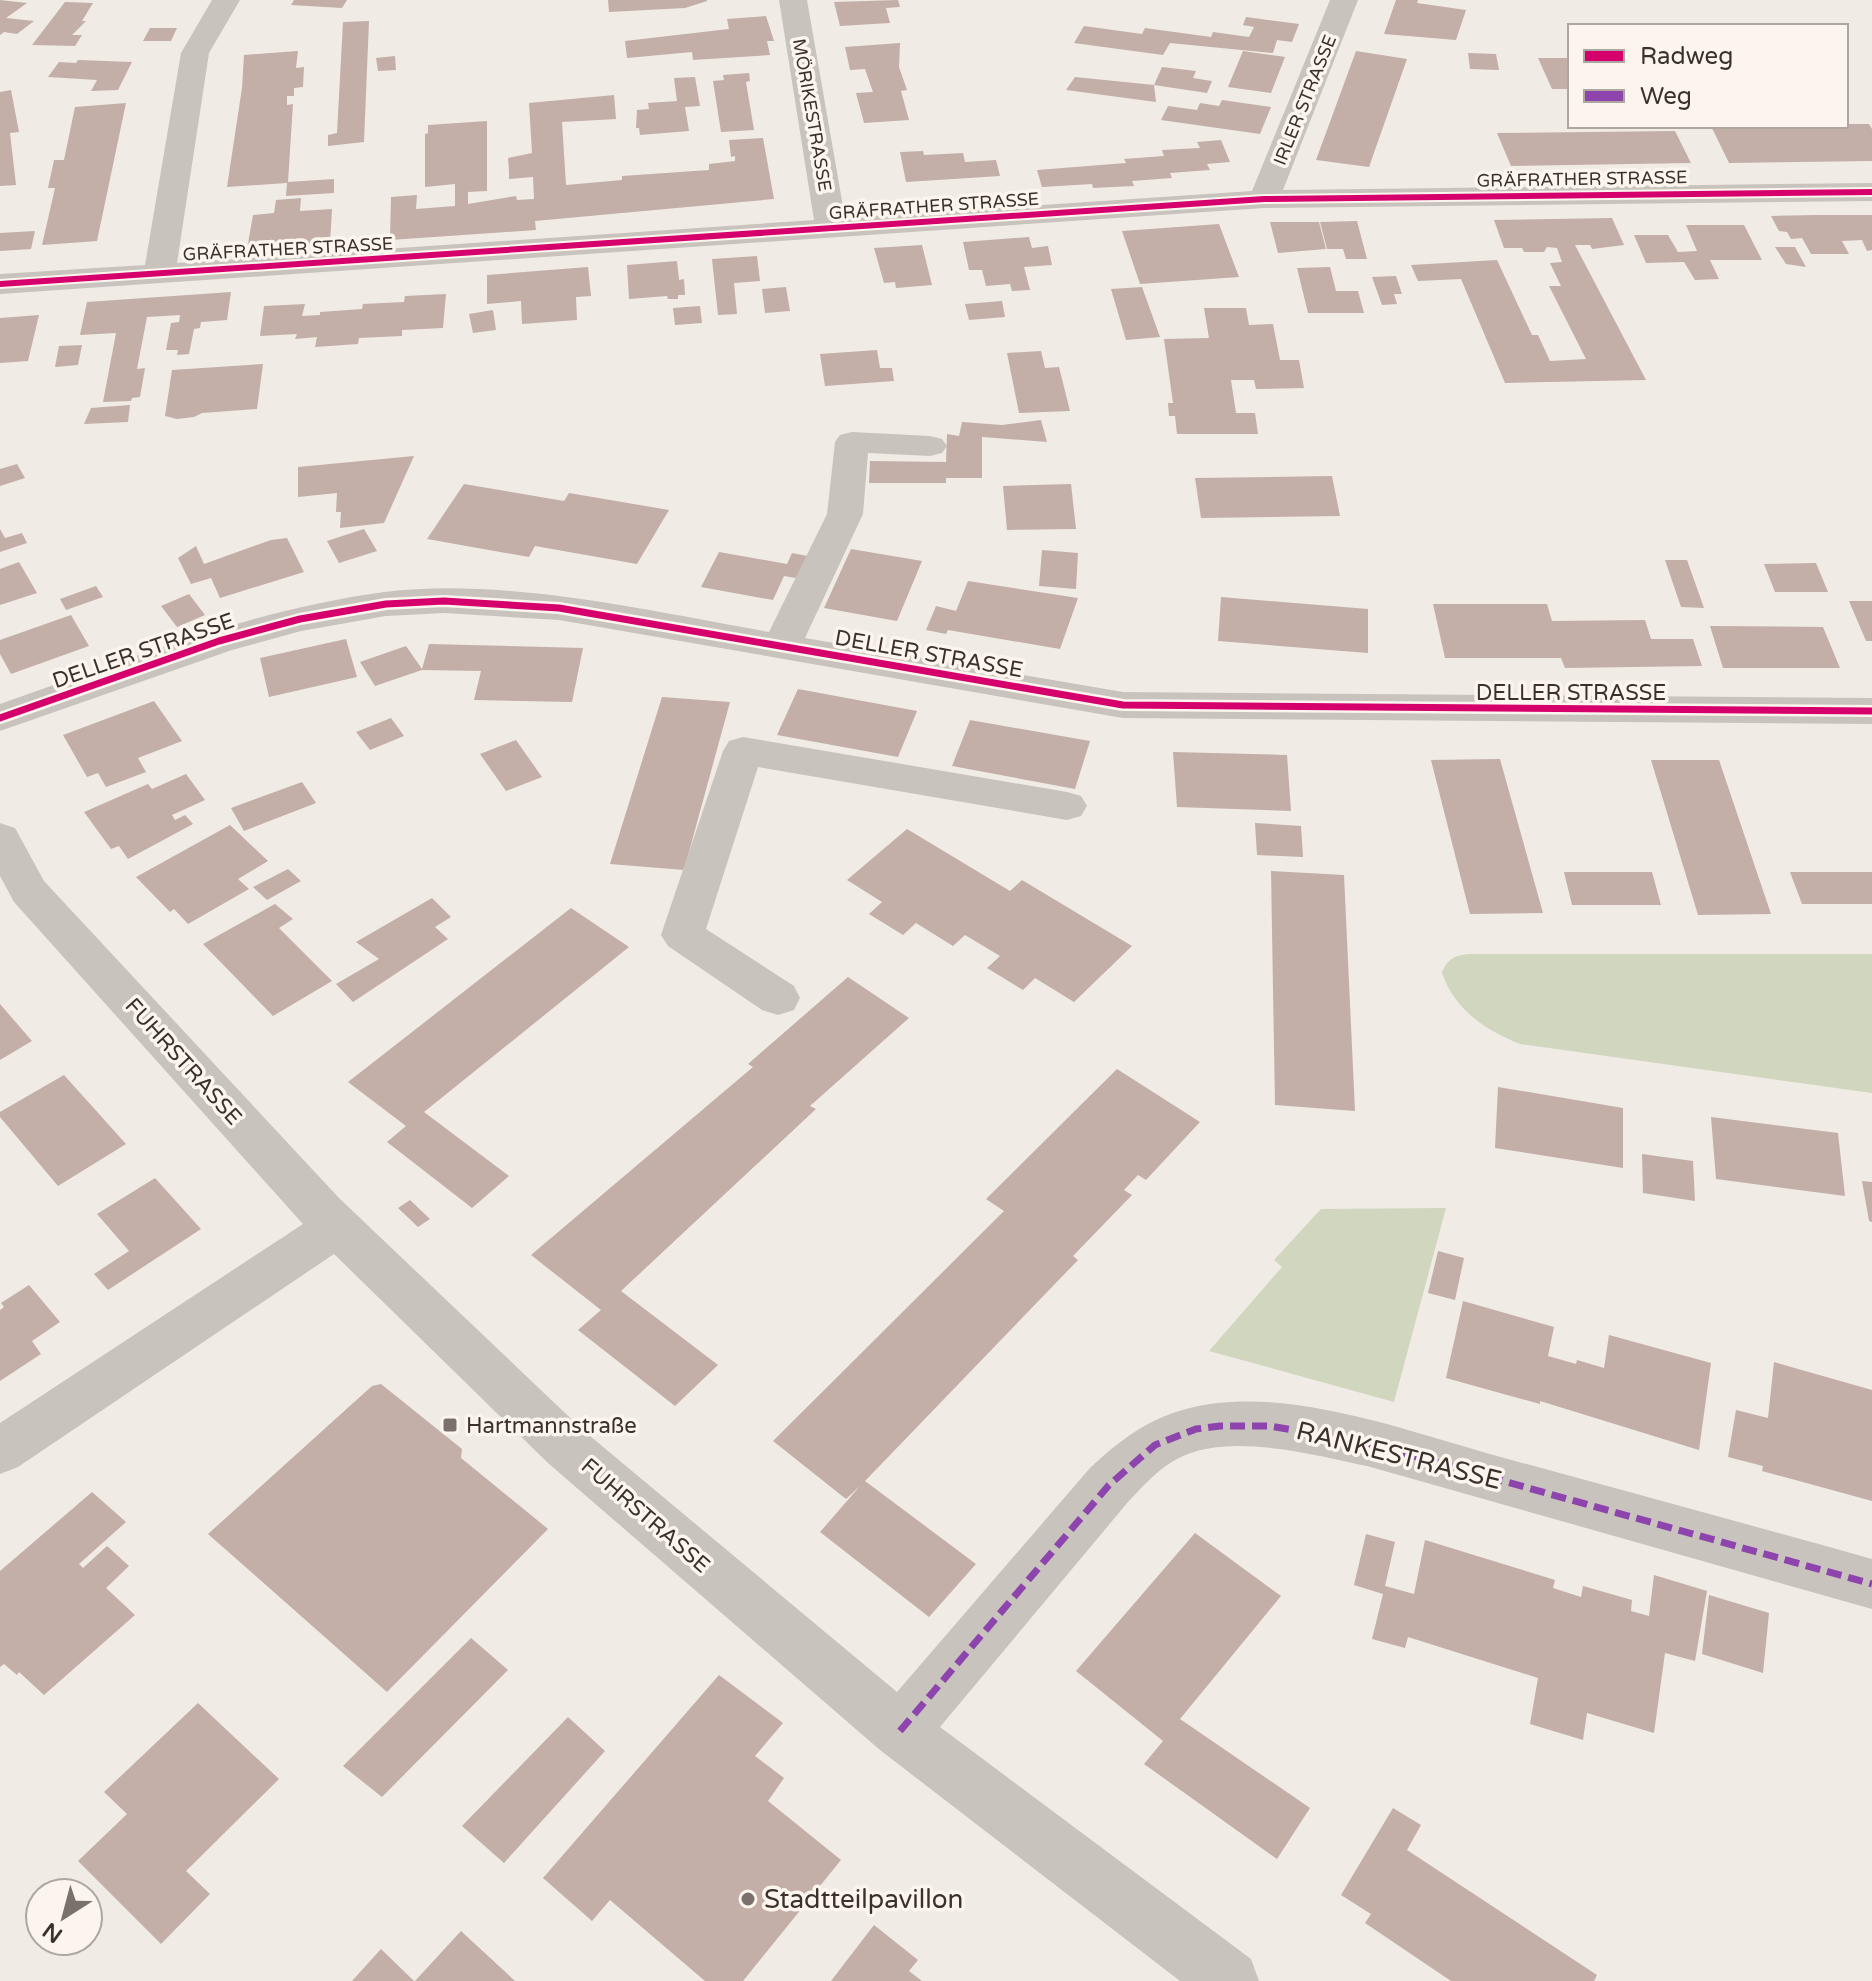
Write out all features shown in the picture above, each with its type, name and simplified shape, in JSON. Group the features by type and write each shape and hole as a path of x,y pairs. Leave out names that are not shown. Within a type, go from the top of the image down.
{"street":[{"path":"160,272 195,53 226,0"},
{"name":"MÖRIKESTRASSE","path":"793,0 831,229"},
{"name":"IRLER STRASSE","path":"1264,199 1344,0"},
{"name":"GRÄFRATHER STRASSE","path":"0,284 1264,199 1872,192"},
{"path":"782,645 845,514 852,442 930,446"},
{"name":"DELLER STRASSE","path":"0,718 219,641 300,619 386,604 444,601 559,608 1123,705 1872,711"},
{"path":"778,998 683,935 743,751 1067,806"},
{"name":"FUHRSTRASSE","path":"0,838 29,891 338,1226 566,1447 900,1731 1229,1981"},
{"path":"0,1451 338,1226"},
{"name":"RANKESTRASSE","path":"900,1731 1118,1477 1170,1436 1221,1426 1284,1426 1367,1443 1872,1584"}],"green space":[{"path":"1470,954 1872,954 1872,1093 1520,1044 1473,1017 1448,986 1442,973 1446,964 1456,957"},
{"path":"1446,1208 1394,1402 1209,1351 1282,1267 1274,1260 1321,1209"}],"building":[{"path":"0,0 27,3 6,18 34,21 17,34 4,32 0,35"},
{"path":"294,0 347,0 342,8 291,5"},
{"path":"608,0 707,1 685,8 609,12"},
{"path":"898,0 900,7 886,8 890,23 840,26 834,2"},
{"path":"1396,0 1418,0 1417,3 1466,10 1456,40 1384,34"},
{"path":"65,2 93,3 82,21 86,21 72,35 82,35 75,46 32,45"},
{"path":"766,16 774,41 767,41 770,55 693,60 692,52 627,58 625,41 729,29 727,19"},
{"path":"1246,17 1299,24 1292,42 1277,40 1273,53 1170,43 1163,55 1074,43 1084,26 1142,34 1145,28 1211,37 1213,32 1249,37 1254,27 1243,25"},
{"path":"369,21 364,142 328,146 328,135 337,133 343,22"},
{"path":"150,28 177,28 171,41 143,41"},
{"path":"900,43 899,67 907,90 901,91 909,120 864,123 856,93 873,92 865,69 850,70 845,47"},
{"path":"298,51 296,68 304,67 303,87 294,88 294,96 287,96 287,105 293,104 288,182 334,179 334,193 286,196 287,183 227,187 244,55"},
{"path":"1243,51 1285,57 1271,93 1228,87"},
{"path":"1356,51 1407,59 1369,167 1316,160"},
{"path":"1468,53 1496,54 1499,70 1470,69"},
{"path":"395,56 396,70 378,71 376,58"},
{"path":"1538,58 1568,58 1568,89 1552,89"},
{"path":"78,60 132,62 118,90 91,91 97,80 48,77 59,62 76,63"},
{"path":"1162,67 1196,71 1193,78 1212,81 1207,93 1154,85"},
{"path":"749,73 750,81 746,82 754,130 721,132 713,81 724,80 723,75"},
{"path":"695,77 700,106 685,107 689,131 640,135 639,128 636,128 637,110 649,109 648,103 677,101 674,78"},
{"path":"1075,77 1154,85 1156,102 1066,90"},
{"path":"11,90 19,132 10,133 16,185 0,186 0,92"},
{"path":"614,95 616,119 562,122 566,185 622,180 622,176 709,170 709,164 735,161 735,156 731,157 729,140 763,138 774,199 535,221 536,230 390,240 391,197 417,195 416,209 455,206 455,184 425,187 425,134 428,133 428,125 487,121 487,191 468,192 468,204 516,196 517,200 534,199 533,177 509,179 508,158 532,153 529,103"},
{"path":"1222,100 1271,107 1260,134 1161,120 1168,106 1197,110 1200,103 1219,106"},
{"path":"126,103 97,241 42,245 55,188 48,188 54,160 64,160 75,107"},
{"path":"1848,124 1869,124 1872,129 1872,161 1729,163 1712,128 1848,128"},
{"path":"1675,131 1691,163 1511,166 1497,133"},
{"path":"1221,140 1230,162 1207,164 1210,170 1170,173 1172,178 1132,181 1134,186 1093,188 1092,184 1042,187 1037,170 1126,163 1124,159 1164,156 1162,150 1200,148 1197,142"},
{"path":"923,151 924,155 963,153 965,162 996,160 1000,176 906,182 900,152"},
{"path":"301,198 300,211 332,209 330,244 247,249 253,215 274,213 276,200"},
{"path":"1872,215 1872,250 1867,251 1862,240 1842,241 1849,254 1811,254 1802,238 1791,239 1787,232 1779,231 1771,216"},
{"path":"1612,218 1624,245 1592,249 1590,245 1575,245 1646,380 1505,383 1461,279 1418,281 1411,265 1497,260 1532,335 1538,335 1550,361 1586,359 1549,286 1561,286 1550,263 1562,262 1557,248 1547,247 1544,252 1524,252 1522,248 1504,248 1494,220"},
{"path":"1357,221 1367,259 1346,259 1343,249 1327,249 1320,222"},
{"path":"1270,222 1319,222 1326,249 1278,253"},
{"path":"1219,224 1239,277 1140,284 1122,231"},
{"path":"1686,225 1744,225 1762,260 1710,260 1719,279 1695,280 1684,262 1646,263 1634,235 1668,235 1678,252 1697,251"},
{"path":"35,231 31,249 0,251 0,233"},
{"path":"1029,237 1032,248 1048,246 1052,265 1024,267 1030,290 1012,291 1010,284 986,286 982,270 969,270 963,242"},
{"path":"922,245 932,285 896,288 895,282 884,283 874,248"},
{"path":"1775,247 1795,247 1806,267 1786,264"},
{"path":"757,256 760,281 734,283 737,314 718,315 712,259"},
{"path":"677,261 679,280 684,279 685,295 678,295 678,299 668,299 667,296 629,299 627,265"},
{"path":"588,267 591,296 576,297 577,320 522,324 521,301 487,304 487,275"},
{"path":"1330,267 1336,291 1358,291 1364,313 1308,313 1297,268"},
{"path":"1396,276 1402,294 1394,294 1397,304 1382,305 1372,277"},
{"path":"786,287 790,311 765,313 762,289"},
{"path":"1142,287 1160,337 1126,340 1111,289"},
{"path":"231,292 227,320 201,322 200,328 194,329 189,354 177,355 178,350 166,350 171,323 179,322 180,315 147,317 137,369 145,368 140,397 131,401 103,402 116,333 80,335 87,302"},
{"path":"446,294 443,328 402,330 402,336 359,338 358,344 315,347 317,337 295,339 297,334 260,336 264,306 305,304 302,316 320,315 320,312 362,309 363,304 404,302 405,296"},
{"path":"1002,301 1005,317 969,320 965,304"},
{"path":"700,306 702,323 675,325 673,308"},
{"path":"1204,308 1246,308 1249,325 1273,324 1280,360 1299,360 1304,388 1256,389 1254,380 1231,380 1236,413 1255,413 1258,434 1177,434 1175,416 1169,416 1168,403 1173,403 1164,339 1209,338"},
{"path":"493,310 496,330 473,333 469,314"},
{"path":"39,315 28,361 0,363 0,318"},
{"path":"82,345 78,365 55,367 59,346"},
{"path":"877,350 880,368 892,368 894,381 825,386 820,354"},
{"path":"1041,351 1045,368 1059,367 1070,411 1019,413 1007,353"},
{"path":"263,364 257,409 202,413 177,419 165,416 172,370"},
{"path":"130,405 128,422 84,424 91,408"},
{"path":"1041,420 1047,442 982,437 982,478 946,478 946,483 869,483 870,461 946,462 947,434 959,436 962,422 1002,425"},
{"path":"414,456 384,523 340,528 341,512 336,512 337,493 298,497 298,467"},
{"path":"17,464 25,478 0,486 0,469"},
{"path":"1332,476 1340,516 1201,518 1195,478"},
{"path":"464,484 564,501 569,493 669,510 637,564 535,546 529,557 427,539"},
{"path":"1071,484 1076,529 1007,530 1003,486"},
{"path":"0,529 5,538 22,533 27,543 0,552"},
{"path":"364,529 377,551 339,563 327,541"},
{"path":"287,538 304,572 220,598 211,578 191,584 178,558 196,546 204,564 271,540"},
{"path":"851,549 922,561 897,621 824,608"},
{"path":"1042,550 1078,553 1076,589 1039,586"},
{"path":"719,552 787,564 792,553 818,558 807,580 784,576 773,600 701,587"},
{"path":"1665,560 1687,560 1704,608 1681,607"},
{"path":"19,562 37,593 0,605 0,569"},
{"path":"1816,563 1828,592 1775,592 1764,564"},
{"path":"968,581 1078,598 1060,649 948,630 946,634 926,630 936,606 956,611"},
{"path":"96,586 103,597 66,610 60,599"},
{"path":"189,594 205,615 177,627 161,606"},
{"path":"1221,597 1368,609 1368,653 1218,641"},
{"path":"1849,601 1872,601 1872,641 1866,641"},
{"path":"1433,604 1547,604 1552,621 1645,620 1651,639 1693,639 1702,666 1565,668 1561,658 1445,658"},
{"path":"71,615 89,646 11,674 0,654 0,640"},
{"path":"1710,626 1823,627 1840,668 1723,668"},
{"path":"346,639 357,677 269,697 260,658"},
{"path":"429,644 583,648 572,702 474,700 481,671 422,670 375,686 360,662 406,646 422,669"},
{"path":"798,689 917,711 898,757 777,735"},
{"path":"662,697 730,702 684,870 610,864"},
{"path":"154,701 182,741 138,758 146,772 106,787 98,773 87,777 63,735"},
{"path":"391,718 404,736 370,750 356,732"},
{"path":"970,720 1090,741 1075,789 952,766"},
{"path":"516,740 542,777 506,791 480,754"},
{"path":"1173,752 1287,755 1291,811 1177,807"},
{"path":"1500,759 1543,913 1470,914 1431,760"},
{"path":"1651,760 1719,760 1771,914 1698,915"},
{"path":"186,774 205,800 172,815 175,820 185,815 193,824 128,859 119,846 111,849 84,812 148,784 152,789"},
{"path":"302,782 316,803 244,831 231,808"},
{"path":"1255,823 1301,826 1303,857 1257,855"},
{"path":"230,825 268,861 238,879 249,889 188,924 174,909 170,912 136,877"},
{"path":"907,829 1010,891 1022,880 1132,946 1074,1002 1035,978 1023,990 987,968 1000,956 965,935 953,946 916,923 903,935 869,914 882,902 847,880"},
{"path":"288,869 301,881 267,900 253,887"},
{"path":"1271,871 1344,875 1355,1111 1275,1105"},
{"path":"1564,872 1652,872 1661,905 1572,905"},
{"path":"1790,872 1872,872 1872,904 1802,904"},
{"path":"432,898 451,917 435,927 448,939 353,1002 336,984 379,959 356,942"},
{"path":"275,904 293,919 279,928 332,981 273,1016 203,944"},
{"path":"571,908 629,947 424,1112 509,1176 472,1208 387,1142 406,1126 348,1082"},
{"path":"848,977 909,1018 810,1106 816,1109 621,1291 718,1365 675,1406 578,1330 601,1310 531,1255 753,1067 748,1064"},
{"path":"0,1004 32,1041 0,1060"},
{"path":"1117,1069 1200,1122 1146,1180 1138,1175 1124,1190 1132,1195 1073,1256 1078,1260 865,1481 976,1564 929,1617 820,1532 860,1486 846,1499 773,1441 1004,1211 986,1199"},
{"path":"64,1075 126,1144 58,1186 0,1117 0,1112"},
{"path":"1498,1087 1623,1108 1623,1168 1495,1148"},
{"path":"1711,1117 1838,1133 1845,1196 1716,1179"},
{"path":"1642,1154 1693,1161 1695,1201 1643,1193"},
{"path":"155,1178 201,1229 108,1290 94,1274 129,1251 97,1214"},
{"path":"1862,1181 1872,1182 1872,1222 1869,1221"},
{"path":"410,1200 430,1219 418,1227 398,1208"},
{"path":"1438,1251 1464,1258 1455,1300 1428,1293"},
{"path":"29,1285 60,1322 32,1341 41,1354 0,1381 0,1310 4,1307 1,1303"},
{"path":"1463,1301 1554,1327 1548,1356 1576,1364 1577,1360 1604,1368 1609,1335 1711,1363 1699,1450 1540,1401 1540,1404 1446,1378"},
{"path":"1774,1362 1872,1390 1872,1501 1762,1471 1763,1466 1728,1457 1736,1410 1768,1418"},
{"path":"381,1384 462,1449 461,1458 548,1529 387,1692 208,1534 372,1386"},
{"path":"92,1492 126,1522 79,1564 83,1568 107,1546 129,1566 106,1588 135,1615 44,1695 19,1672 17,1675 4,1664 0,1667 0,1571"},
{"path":"1195,1533 1281,1596 1180,1719 1310,1808 1277,1859 1144,1764 1163,1741 1076,1671"},
{"path":"1366,1534 1395,1542 1385,1586 1414,1594 1425,1540 1555,1580 1553,1588 1581,1597 1583,1586 1632,1600 1631,1611 1649,1616 1654,1575 1707,1591 1695,1661 1665,1653 1654,1733 1587,1713 1583,1740 1530,1724 1538,1678 1408,1637 1405,1648 1372,1639 1383,1594 1354,1585"},
{"path":"1709,1595 1769,1613 1763,1673 1702,1654"},
{"path":"471,1638 508,1670 382,1797 343,1766"},
{"path":"719,1675 783,1723 755,1756 784,1778 768,1801 841,1860 743,1981 705,1981 610,1900 592,1921 543,1878"},
{"path":"198,1703 279,1779 186,1871 210,1894 161,1944 104,1887 104,1877 94,1877 78,1861 127,1814 104,1792"},
{"path":"568,1717 605,1751 504,1863 462,1826"},
{"path":"1393,1808 1421,1825 1407,1850 1597,1975 1594,1981 1451,1981 1365,1923 1371,1914 1341,1895"},
{"path":"874,1925 918,1960 909,1971 922,1981 831,1981"},
{"path":"461,1931 515,1981 415,1981"},
{"path":"381,1949 414,1981 352,1981"}],"marked path":[{"path":"900,1731 1109,1485 1155,1445 1196,1429 1270,1426 1367,1443 1872,1584"}],"cycle path":[{"path":"0,284 1264,199 1872,192"},
{"path":"0,718 219,641 300,619 386,604 444,601 559,608 1123,705 1872,711"}],"place":[{"name":"Hartmannstraße","path":"450,1425"},
{"name":"Stadtteilpavillon","path":"748,1899"}]}
